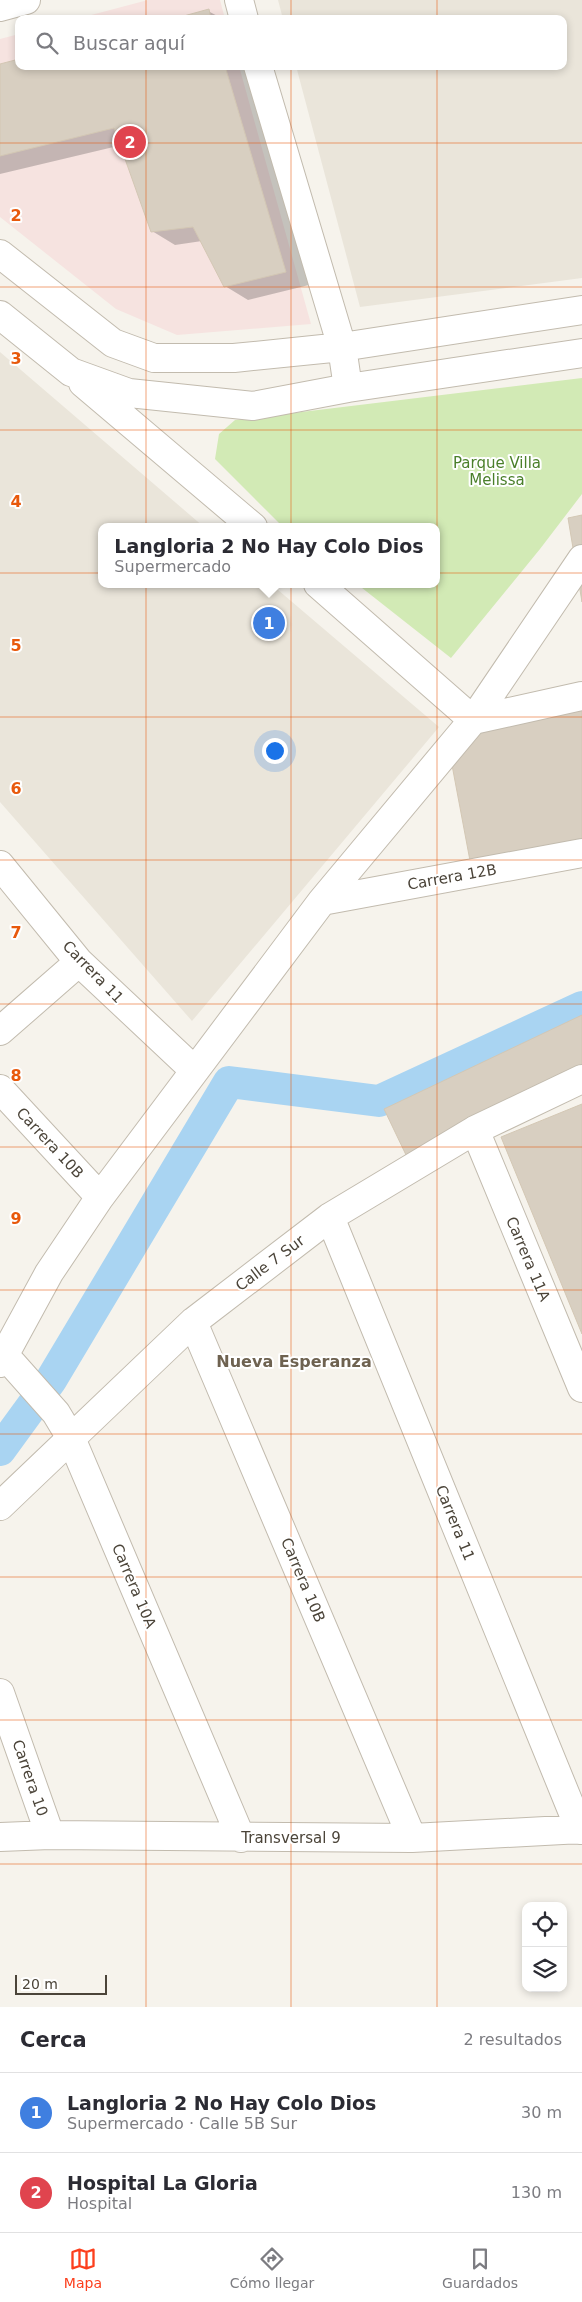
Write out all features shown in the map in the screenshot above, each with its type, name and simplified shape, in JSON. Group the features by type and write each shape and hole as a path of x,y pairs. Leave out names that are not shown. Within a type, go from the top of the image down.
{"street":[{"path":"0,7 26,0"},
{"path":"239,0 243,15"},
{"path":"259,70 342,347 348,388"},
{"path":"0,254 113,343 154,358 234,358 342,347 582,310"},
{"path":"0,316 71,372 248,523"},
{"path":"71,372 129,393 254,406 348,388 582,353"},
{"path":"1,1356 49,1274 100,1196 322,900 473,720 582,559"},
{"path":"323,588 473,720"},
{"path":"473,720 582,696"},
{"name":"Carrera 12B","path":"322,900 582,854"},
{"name":"Carrera 11","path":"0,865 79,962 194,1070"},
{"path":"0,1031 79,962"},
{"name":"Calle 7 Sur","path":"0,1506 193,1322 330,1217 474,1130 582,1079"},
{"name":"Carrera 10B","path":"0,1089 100,1196"},
{"name":"Carrera 11A","path":"474,1130 582,1388"},
{"name":"Carrera 11","path":"330,1217 581,1829"},
{"name":"Carrera 10B","path":"193,1322 412,1838"},
{"name":"Carrera 10A","path":"1,1356 27,1379 56,1413 71,1438 241,1838"},
{"name":"Carrera 10","path":"0,1693 50,1835"},
{"name":"Transversal 9","path":"0,1837 50,1835 412,1838 581,1829"}],"shaded area":[{"path":"148,0 220,0 224,15 91,15"},
{"path":"278,0 582,0 582,278 360,307 297,70 567,70 567,15 282,15"},
{"path":"15,35 15,70 240,70 311,324 177,335 116,309 0,217 0,39"},
{"path":"0,352 199,523 98,523 98,588 276,588 439,727 192,1021 0,802"}],"green space":[{"name":"Parque Villa Melissa","path":"582,378 582,494 540,549 451,658 362,588 440,588 440,523 279,523 215,459 219,434 235,420"}],"building":[{"path":"209,9 210,15 187,15"},
{"path":"15,60 15,70 226,70 286,272 224,287 193,227 151,232 114,128 0,156 0,64"},
{"path":"582,515 582,602 568,518"},
{"path":"582,707 582,844 471,866 446,733"},
{"path":"582,1015 582,1074 407,1157 384,1109"},
{"path":"582,1104 582,1334 501,1137"}],"waterway":[{"path":"0,1450 51,1380 229,1082 379,1101 582,1007"}],"place":[{"name":"Hospital La Gloria","path":"130,142"},
{"name":"Langloria 2 No Hay Colo Dios","path":"269,623"}],"district":[{"name":"Nueva Esperanza","path":"294,1361"}]}
